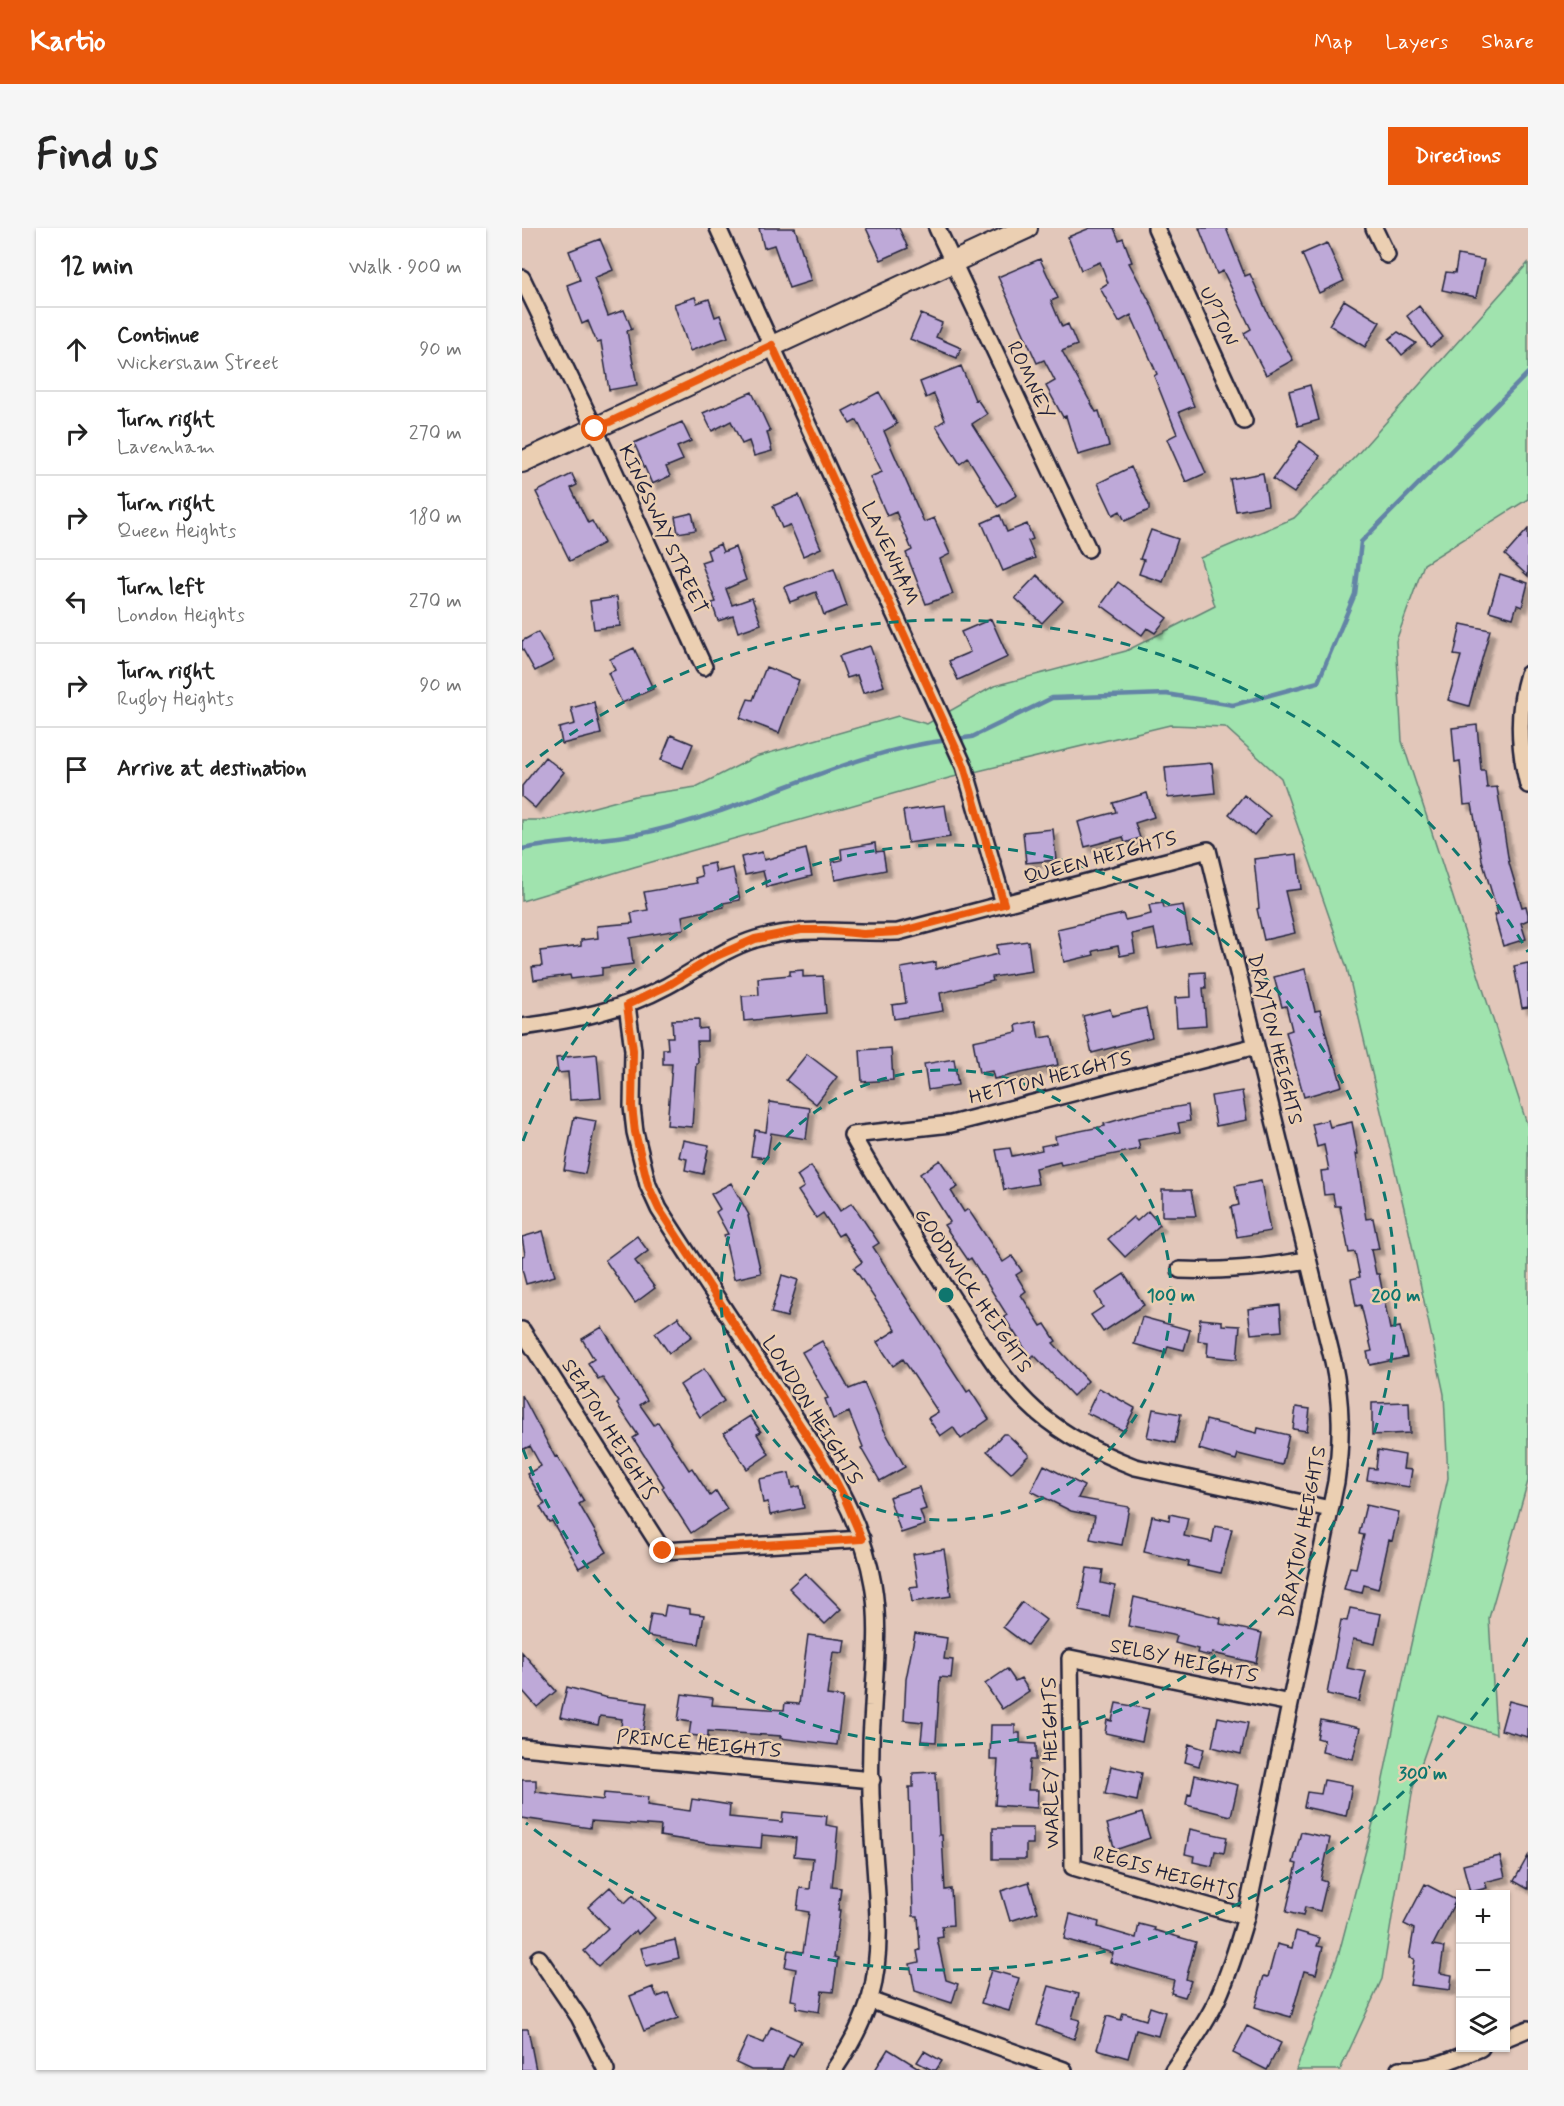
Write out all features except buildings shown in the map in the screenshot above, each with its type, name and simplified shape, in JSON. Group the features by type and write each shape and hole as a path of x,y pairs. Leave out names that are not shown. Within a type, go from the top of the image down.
{"street":[{"name":"LAVENHAM","path":"718,228 964,766 1004,904"},
{"name":"ROMNEY","path":"937,228 1088,549"},
{"path":"522,462 1027,228"},
{"name":"UPTON","path":"1156,228 1244,421"},
{"path":"1374,228 1386,255"},
{"name":"KINGSWAY STREET","path":"522,278 595,429 704,667"},
{"path":"1528,674 1520,726 1521,748 1528,785"},
{"name":"QUEEN HEIGHTS","path":"522,1027 596,1015 627,1005 667,986 712,958 755,939 801,930 863,934 898,932 1208,850"},
{"name":"DRAYTON HEIGHTS","path":"1173,2070 1196,2036 1216,2000 1233,1962 1246,1917 1330,1509 1340,1447 1340,1399 1333,1361 1208,850"},
{"name":"LONDON HEIGHTS","path":"627,1005 633,1050 632,1106 635,1132 640,1159 652,1193 665,1219 832,1474 862,1539 873,1586 876,1614 871,1739 871,1815 878,1925 875,1976 858,2028 834,2070"},
{"name":"HETTON HEIGHTS","path":"852,1135 951,1124 1256,1046"},
{"name":"GOODWICK HEIGHTS","path":"852,1135 876,1180 998,1370 1029,1404 1058,1428 1108,1457 1135,1467 1330,1509"},
{"path":"1180,1270 1253,1269 1308,1260"},
{"name":"SEATON HEIGHTS","path":"522,1329 663,1551 862,1539"},
{"name":"SELBY HEIGHTS","path":"1070,1658 1290,1703"},
{"name":"WARLEY HEIGHTS","path":"1070,1658 1073,1867"},
{"name":"PRINCE HEIGHTS","path":"522,1747 872,1780"},
{"name":"REGIS HEIGHTS","path":"1073,1867 1246,1917"},
{"path":"539,1958 579,2017 606,2070"},
{"path":"869,2000 1064,2070"},
{"path":"1510,2036 1528,2029"},
{"path":"1399,2069 1436,2066 1471,2052"}],"green space":[{"path":"1528,263 1528,499 1424,564 1396,641 1402,741 1528,1127 1528,1481 1489,1618 1496,1734 1438,1715 1413,1788 1382,1979 1340,2070 1296,2070 1339,1953 1378,1804 1448,1478 1444,1394 1404,1208 1347,968 1281,778 1225,727 1170,725 949,778 522,901 522,820 546,820 635,796 696,787 755,757 898,716 927,724 994,686 1126,651 1215,606 1200,558 1294,518 1355,457"}],"waterway":[{"path":"956,739 972,737 1052,698 1166,694 1233,705 1318,682 1355,594 1361,542 1528,373"},
{"path":"522,849 653,831 727,809 873,756 910,746 948,740"}],"route":[{"path":"595,429 772,345 964,766 1004,904 898,932 863,934 801,930 755,939 733,947 667,986 627,1005 633,1050 632,1106 635,1132 648,1185 659,1209 832,1474 862,1539 663,1551"}]}
